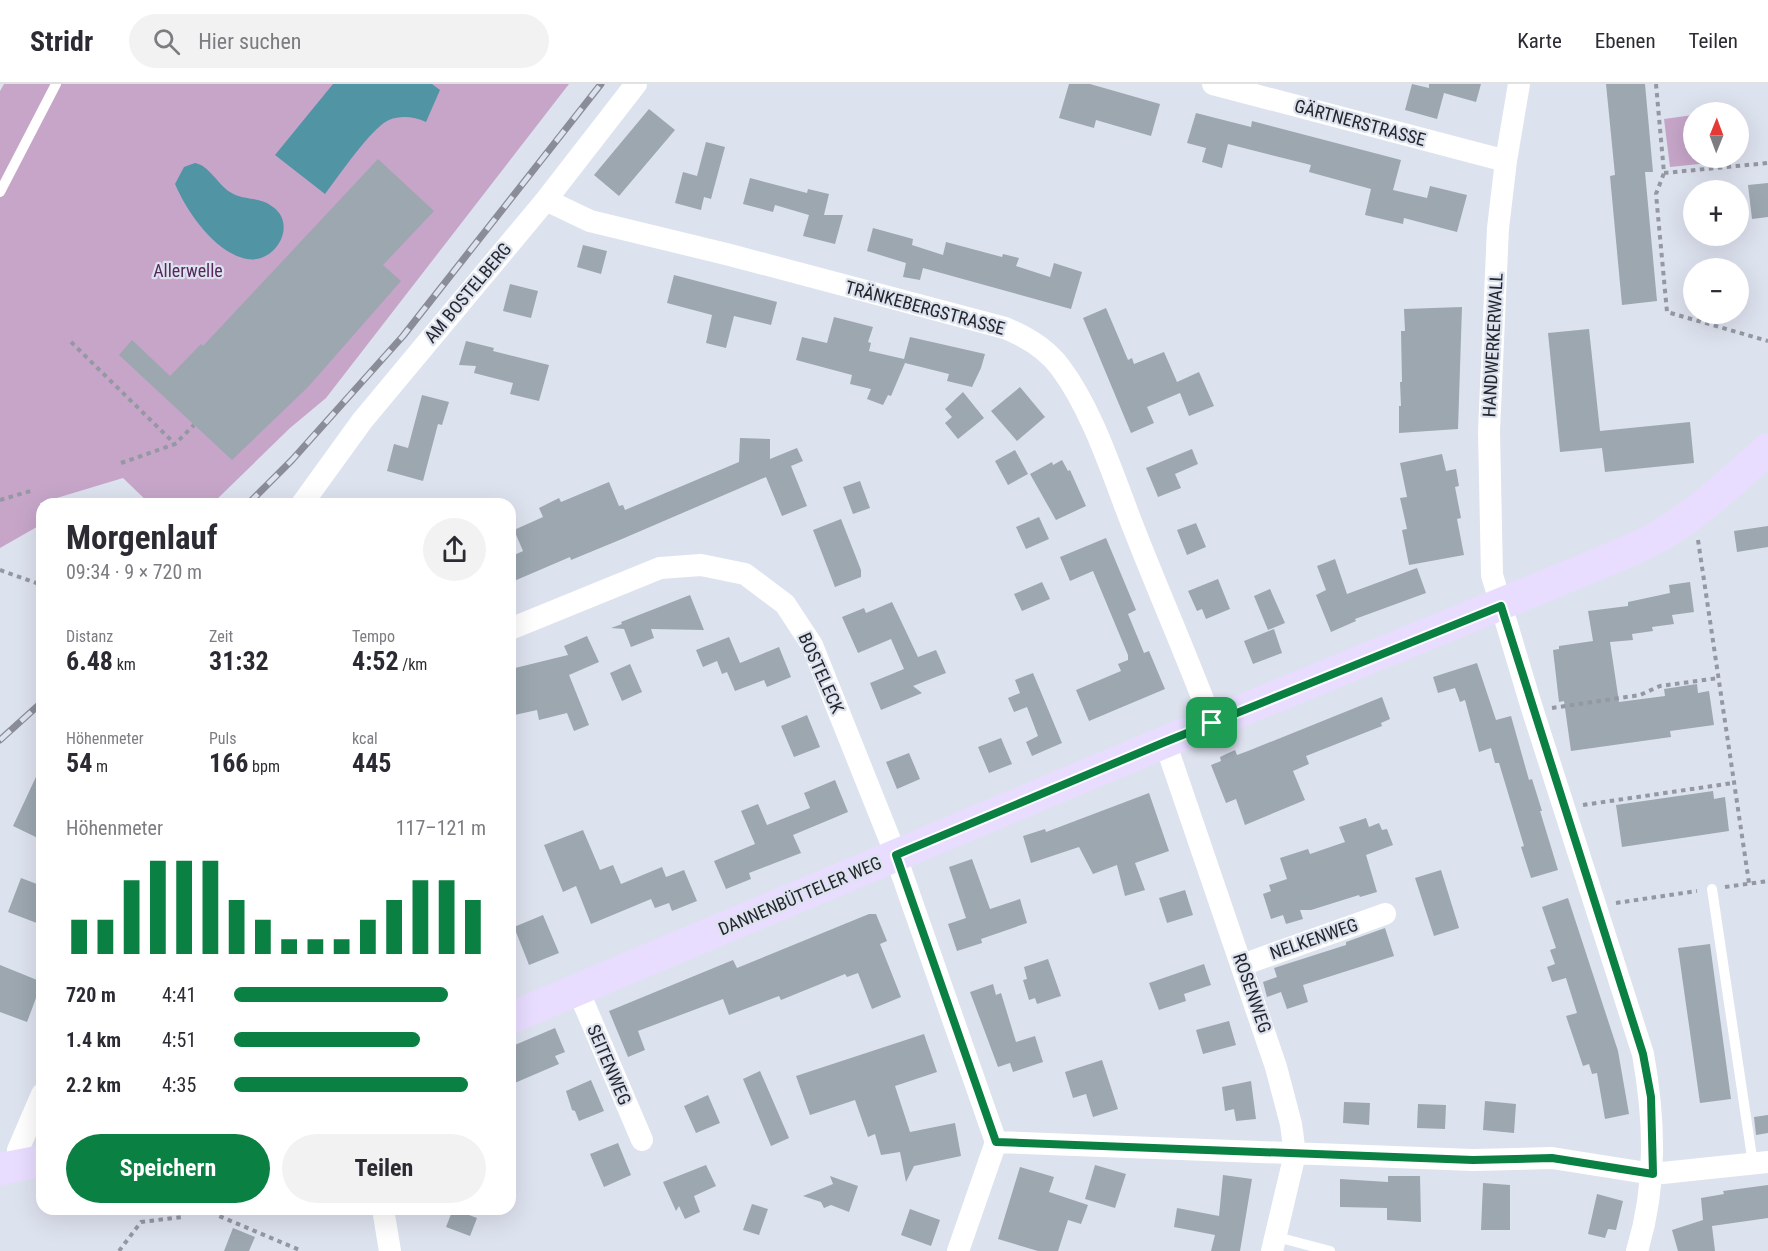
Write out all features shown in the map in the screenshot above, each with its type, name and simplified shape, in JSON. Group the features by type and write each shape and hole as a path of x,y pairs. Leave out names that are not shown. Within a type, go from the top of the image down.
{"street":[{"name":"AM BOSTELBERG","path":"306,498 362,421 546,200 636,84"},
{"name":"GÄRTNERSTRASSE","path":"1213,84 1262,90 1506,161"},
{"name":"HANDWERKERWALL","path":"1519,84 1498,228 1489,431 1492,574 1643,1054 1651,1097 1653,1174 1648,1211 1637,1251"},
{"name":"TRÄNKEBERGSTRASSE","path":"546,200 590,221 730,255 1005,328 1028,337 1060,366 1077,394 1102,450 1212,723"},
{"name":"DANNENBÜTTELER WEG","path":"516,1016 1165,742 1501,606 1652,540 1711,500 1768,449"},
{"name":"BOSTELECK","path":"516,627 660,568 701,565 745,574 785,604 812,645 896,855 996,1142"},
{"name":"ROSENWEG","path":"1165,742 1276,1067 1291,1124 1295,1154 1274,1244"},
{"name":"NELKENWEG","path":"1242,965 1385,914"},
{"name":"SEITENWEG","path":"578,990 642,1140"},
{"path":"20,1165 18,1150 36,1108"},
{"path":"958,1251 996,1142 1473,1160 1552,1158 1653,1174 1761,1163"},
{"path":"384,1215 390,1251"}],"lane":[{"path":"0,192 56,84"},
{"path":"1712,888 1761,1163"},
{"path":"1274,1244 1330,1251"}],"path":[{"path":"1656,84 1664,173 1656,194 1667,312 1768,341"},
{"path":"1664,173 1768,163"},
{"path":"71,342 175,444"},
{"path":"121,462 175,444 194,425"},
{"path":"0,500 33,490"},
{"path":"1696,530 1749,883"},
{"path":"0,570 36,583"},
{"path":"1535,716 1553,708 1640,695 1660,686 1719,678"},
{"path":"1565,807 1733,783"},
{"path":"1597,906 1768,880"},
{"path":"218,1215 302,1251"},
{"path":"119,1251 141,1222 182,1217"}],"green space":[{"name":"Allerwelle","path":"4,84 569,84 326,398 290,428 218,498 144,498 123,478 57,498 36,498 36,527 0,548 0,91"},
{"path":"1683,116 1683,166 1670,167 1664,119"}],"water":[{"path":"333,84 432,84 440,90 426,122 403,117 394,118 382,124 356,153 325,194 275,155"},
{"path":"195,163 209,171 230,192 268,204 280,215 283,233 280,242 266,256 247,259 235,255 224,249 204,230 187,207 175,184 184,167"}],"building":[{"path":"1069,84 1090,84 1160,104 1151,136 1096,120 1094,128 1059,118"},
{"path":"1412,84 1429,88 1429,84 1481,84 1476,102 1444,93 1437,119 1405,110"},
{"path":"1606,84 1645,84 1653,172 1645,172 1657,301 1622,305 1610,176 1615,175"},
{"path":"649,109 675,130 619,196 594,175"},
{"path":"1196,113 1251,127 1252,121 1401,160 1393,190 1427,198 1430,186 1467,195 1457,232 1404,218 1403,224 1365,215 1371,189 1309,172 1311,165 1228,144 1222,168 1202,162 1206,148 1187,143"},
{"path":"706,142 725,147 711,199 704,197 701,210 675,203 683,172 697,176"},
{"path":"378,159 434,211 383,265 401,281 308,387 232,460 119,355 132,340 170,376 201,344 203,346"},
{"path":"750,178 807,193 808,189 829,194 824,215 843,215 835,244 803,236 809,215 775,205 773,212 743,204"},
{"path":"1768,183 1768,217 1752,219 1749,185"},
{"path":"873,228 913,239 912,245 943,255 946,242 1002,257 1003,254 1019,258 1016,266 1050,277 1054,263 1082,272 1071,309 923,268 920,280 903,277 906,263 867,251"},
{"path":"583,245 607,251 601,274 577,267"},
{"path":"674,275 777,302 771,325 734,316 726,348 706,343 712,315 667,303"},
{"path":"510,284 538,291 531,318 503,311"},
{"path":"1462,307 1458,429 1399,433 1400,382 1402,382 1401,331 1405,331 1404,309"},
{"path":"1106,308 1128,360 1132,358 1134,364 1164,352 1177,382 1199,372 1214,406 1189,416 1180,393 1147,407 1154,423 1131,433 1083,318"},
{"path":"834,317 873,327 868,342 871,343 869,351 904,359 910,337 985,354 981,368 972,387 947,381 949,374 905,363 891,396 888,395 883,405 867,399 871,389 850,384 852,375 796,360 802,337 827,343"},
{"path":"1589,329 1600,431 1690,422 1694,463 1605,472 1602,448 1560,452 1548,333"},
{"path":"466,341 494,348 493,351 549,365 539,401 510,394 513,383 474,373 476,366 459,365"},
{"path":"1020,387 1045,417 1017,441 991,411"},
{"path":"963,392 984,418 958,439 945,423 952,417 945,409"},
{"path":"422,395 449,402 442,425 438,424 423,481 387,471 394,444 408,448"},
{"path":"740,438 770,439 770,459 797,448 803,461 791,466 807,506 782,516 766,477 622,539 571,560 570,557 516,580 516,554 523,551 516,529 543,517 539,508 559,498 561,502 609,482 619,506 623,505 625,510 739,462"},
{"path":"1192,449 1198,464 1175,474 1181,488 1158,497 1146,468"},
{"path":"1015,450 1028,474 1008,485 995,461"},
{"path":"1442,454 1446,471 1456,469 1459,486 1455,487 1461,518 1457,519 1464,555 1409,565 1402,530 1407,529 1400,498 1407,497 1400,463"},
{"path":"1062,460 1068,471 1070,470 1086,506 1056,520 1030,474 1052,462 1053,465"},
{"path":"860,481 870,508 853,514 843,487"},
{"path":"1039,517 1049,539 1026,549 1016,527"},
{"path":"841,519 861,570 861,577 835,587 813,530"},
{"path":"1196,523 1206,547 1187,555 1177,530"},
{"path":"1768,526 1768,547 1737,552 1734,531"},
{"path":"1106,538 1136,610 1128,614 1144,653 1149,651 1165,689 1089,721 1076,690 1121,671 1118,664 1128,660 1128,655 1093,571 1070,581 1060,557"},
{"path":"1335,559 1347,594 1417,568 1426,593 1355,619 1356,621 1331,632 1316,595 1326,590 1317,566"},
{"path":"1218,579 1230,609 1206,619 1202,609 1197,611 1188,591"},
{"path":"1042,582 1050,599 1022,611 1014,594"},
{"path":"1690,582 1694,612 1672,615 1674,624 1652,627 1653,631 1632,634 1633,640 1610,642 1619,702 1665,696 1664,689 1697,684 1698,693 1709,691 1714,725 1670,731 1671,737 1571,751 1564,701 1559,702 1553,650 1559,649 1559,646 1593,641 1588,611 1628,606 1628,602 1670,593 1669,585"},
{"path":"1270,589 1285,623 1268,630 1254,596"},
{"path":"690,595 704,630 651,629 654,638 631,647 624,629 611,628 622,624 621,622"},
{"path":"892,602 918,657 936,650 946,673 913,686 922,693 881,710 870,683 904,669 891,639 858,653 842,617 864,608 866,613"},
{"path":"1274,629 1282,653 1253,664 1244,641"},
{"path":"587,636 599,662 569,675 589,725 574,731 567,713 539,720 537,710 516,715 516,668 568,655 564,646"},
{"path":"729,637 740,663 779,647 791,677 767,687 764,680 735,691 727,672 722,674 717,661 703,667 696,650"},
{"path":"1477,663 1496,720 1511,716 1529,780 1532,779 1542,811 1540,811 1558,870 1531,878 1521,847 1524,846 1499,763 1495,763 1491,748 1479,752 1465,700 1460,702 1455,688 1438,693 1433,677"},
{"path":"630,664 642,692 622,701 610,673"},
{"path":"1033,673 1062,743 1032,756 1026,742 1038,736 1027,707 1014,712 1008,698 1020,693 1015,680"},
{"path":"1382,697 1390,719 1381,723 1382,726 1306,756 1309,764 1293,771 1305,800 1245,825 1236,799 1226,803 1211,765 1221,761 1220,757 1235,750 1237,755 1248,751"},
{"path":"807,715 820,747 794,757 781,726"},
{"path":"1001,738 1012,764 989,773 978,747"},
{"path":"909,753 920,779 897,789 886,762"},
{"path":"36,777 36,837 13,826"},
{"path":"835,780 848,812 793,835 801,853 749,873 751,879 726,889 714,861 755,844 741,811 758,804 767,825 810,808 804,793"},
{"path":"1713,791 1714,799 1725,797 1729,831 1622,847 1616,805"},
{"path":"1149,793 1169,851 1135,863 1145,890 1125,896 1117,865 1093,874 1079,847 1031,863 1023,836 1045,829 1046,832"},
{"path":"1366,818 1369,827 1379,823 1382,830 1387,829 1393,845 1366,855 1377,892 1360,897 1359,895 1311,910 1300,910 1303,919 1286,924 1283,915 1271,919 1263,894 1271,891 1269,885 1287,879 1280,858 1308,849 1310,854 1345,842 1339,827"},
{"path":"583,830 600,870 613,865 621,884 662,867 666,877 684,870 697,901 672,911 669,903 655,908 651,899 591,924 576,886 563,892 544,845"},
{"path":"972,859 990,909 1020,899 1027,923 981,939 982,943 957,951 948,924 966,918 949,867"},
{"path":"1441,870 1459,928 1434,936 1415,878"},
{"path":"21,878 36,884 36,923 8,912"},
{"path":"1185,890 1193,915 1167,923 1159,898"},
{"path":"1568,898 1618,1051 1629,1114 1605,1119 1597,1073 1592,1074 1589,1064 1583,1066 1566,1016 1577,1013 1566,978 1552,982 1547,967 1555,964 1550,950 1556,948 1542,907"},
{"path":"869,914 876,914 887,941 880,944 901,997 872,1009 858,973 847,977 845,974 781,1000 779,996 729,1015 723,999 638,1031 645,1050 628,1057 609,1011 733,960 737,968"},
{"path":"543,915 559,953 529,965 516,932 516,926"},
{"path":"1385,928 1394,956 1303,985 1308,1002 1287,1009 1281,992 1267,997 1263,982 1277,977 1274,968 1346,945 1346,942"},
{"path":"1710,944 1731,1099 1700,1103 1678,948"},
{"path":"1048,959 1061,996 1037,1004 1035,998 1029,1000 1023,980 1027,979 1024,967"},
{"path":"1204,964 1211,985 1184,994 1186,1001 1159,1010 1149,983"},
{"path":"0,965 36,980 36,998 27,1022 0,1012"},
{"path":"993,984 996,995 1001,993 1016,1042 1035,1036 1043,1062 1013,1072 1010,1063 998,1067 970,992"},
{"path":"1229,1021 1236,1045 1203,1054 1196,1030"},
{"path":"555,1028 565,1052 555,1056 559,1064 516,1082 516,1044"},
{"path":"924,1034 937,1072 895,1086 910,1132 955,1123 961,1156 914,1166 906,1182 900,1152 881,1155 875,1134 868,1137 855,1100 810,1115 796,1076"},
{"path":"1102,1060 1118,1109 1093,1117 1086,1094 1073,1098 1065,1072"},
{"path":"760,1071 789,1138 771,1146 743,1079"},
{"path":"591,1080 604,1111 579,1121 575,1111 572,1110 566,1091"},
{"path":"1251,1081 1256,1119 1236,1121 1234,1109 1225,1111 1222,1087"},
{"path":"708,1095 720,1123 696,1133 684,1106"},
{"path":"1485,1101 1516,1104 1514,1133 1483,1130"},
{"path":"1344,1102 1370,1103 1369,1125 1343,1123"},
{"path":"1418,1104 1446,1105 1445,1129 1417,1128"},
{"path":"1768,1115 1768,1133 1756,1135 1754,1117"},
{"path":"618,1143 631,1175 604,1187 590,1154"},
{"path":"706,1165 716,1186 694,1196 700,1212 685,1219 679,1206 676,1211 663,1182"},
{"path":"1095,1165 1126,1174 1115,1208 1085,1199"},
{"path":"1020,1167 1054,1177 1049,1192 1088,1205 1081,1224 1068,1220 1058,1251 1038,1251 998,1239"},
{"path":"1223,1175 1252,1179 1240,1251 1211,1251 1215,1235 1174,1227 1177,1208 1219,1216"},
{"path":"830,1176 858,1186 849,1212 831,1205 824,1208 821,1202 803,1196 833,1184"},
{"path":"1388,1176 1420,1176 1421,1222 1387,1220 1387,1208 1340,1207 1340,1179 1388,1182"},
{"path":"1483,1183 1510,1185 1510,1230 1481,1230"},
{"path":"1768,1185 1768,1218 1712,1226 1715,1251 1678,1251 1672,1230 1703,1220 1701,1198 1724,1194 1723,1191"},
{"path":"1597,1194 1623,1201 1616,1230 1608,1229 1605,1238 1588,1234"},
{"path":"752,1204 768,1209 759,1235 743,1230"},
{"path":"910,1209 940,1220 931,1246 901,1235"},
{"path":"451,1215 469,1215 477,1218 470,1236 446,1227"},
{"path":"233,1228 255,1237 249,1251 224,1251"}],"railway":[{"path":"254,498 292,460 403,336 601,84"},
{"path":"0,740 36,707"}],"route":[{"path":"1501,606 1643,1054 1651,1097 1653,1174 1552,1158 1473,1160 996,1142 896,855 1212,723 1501,606"}]}
